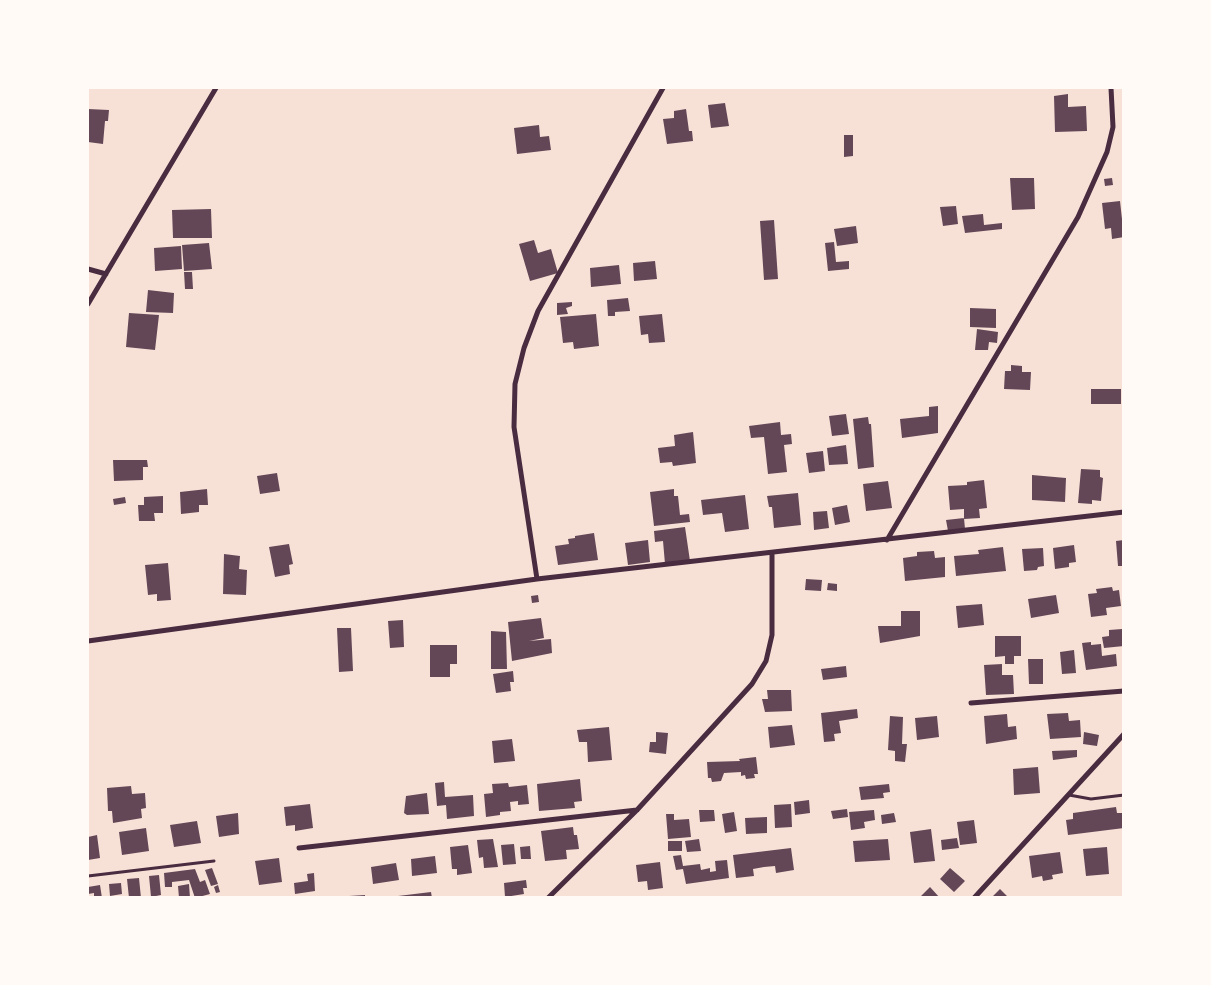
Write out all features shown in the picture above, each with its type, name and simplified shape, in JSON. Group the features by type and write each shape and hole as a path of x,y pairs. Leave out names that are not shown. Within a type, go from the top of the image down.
{"street":[{"path":"88,304 216,88"},
{"path":"537,579 514,426 515,384 524,348 538,311 663,88"},
{"path":"887,540 1078,217 1107,152 1113,127 1111,88"},
{"path":"88,268 106,274"},
{"path":"88,641 537,579 1124,512"},
{"path":"548,898 637,810 752,684 766,661 772,635 772,552"},
{"path":"971,703 1124,691"},
{"path":"974,898 1124,734"},
{"path":"299,848 637,810"}],"lane":[{"path":"1069,795 1091,799 1124,795"},
{"path":"88,876 214,861"}],"building":[{"path":"1068,94 1068,107 1086,106 1087,131 1055,132 1054,96"},
{"path":"725,103 729,126 711,128 708,105"},
{"path":"88,109 109,110 108,121 105,121 103,144 88,142"},
{"path":"686,109 689,131 692,131 693,141 667,144 663,119 674,118 674,111"},
{"path":"539,125 540,137 549,136 551,150 517,154 514,128"},
{"path":"844,135 853,135 853,156 844,157"},
{"path":"1010,178 1034,178 1035,209 1012,210"},
{"path":"1112,178 1113,185 1105,186 1104,179"},
{"path":"1120,201 1124,237 1112,239 1111,228 1105,229 1102,203"},
{"path":"956,206 958,224 943,226 940,207"},
{"path":"211,209 212,238 173,238 172,210"},
{"path":"983,214 984,225 1002,223 1002,229 965,233 962,216"},
{"path":"774,220 778,279 764,280 760,221"},
{"path":"856,226 858,243 837,246 834,229"},
{"path":"534,240 538,253 551,249 558,273 530,281 519,244"},
{"path":"834,242 836,262 849,261 849,269 828,271 825,243"},
{"path":"209,243 212,269 184,271 182,245"},
{"path":"181,246 182,269 155,271 154,248"},
{"path":"655,261 657,279 634,281 633,263"},
{"path":"619,265 621,284 591,287 590,268"},
{"path":"184,272 192,272 193,289 185,289"},
{"path":"148,290 174,293 173,313 146,312"},
{"path":"628,298 630,311 615,312 615,316 608,316 607,300"},
{"path":"572,302 572,306 566,308 568,314 557,315 557,303"},
{"path":"970,308 996,309 996,328 970,327"},
{"path":"129,313 159,315 155,350 126,347"},
{"path":"596,314 599,346 574,349 573,342 563,343 560,317"},
{"path":"662,314 665,342 649,343 648,334 641,335 639,316"},
{"path":"977,329 998,332 997,343 989,342 988,350 975,350"},
{"path":"1011,365 1022,366 1022,372 1031,372 1030,390 1004,389 1005,371 1011,371"},
{"path":"1091,389 1121,389 1121,404 1091,404"},
{"path":"938,406 938,433 902,438 900,419 929,416 929,407"},
{"path":"846,414 849,434 832,436 829,416"},
{"path":"868,417 869,424 871,424 874,467 858,469 853,419"},
{"path":"780,422 781,435 791,434 792,444 784,445 787,472 768,474 764,437 751,438 749,426"},
{"path":"693,432 696,463 673,466 672,462 660,463 658,448 675,446 674,435"},
{"path":"846,445 848,464 829,465 827,448"},
{"path":"823,451 825,471 809,473 806,453"},
{"path":"113,460 147,460 148,467 143,467 143,480 114,481"},
{"path":"1081,469 1100,470 1100,477 1103,478 1101,501 1092,500 1092,504 1078,503"},
{"path":"277,473 280,491 260,494 257,476"},
{"path":"1032,475 1066,478 1065,502 1032,500"},
{"path":"984,480 987,508 979,509 980,518 964,519 964,509 950,510 948,486 967,485 967,482"},
{"path":"888,481 892,508 866,511 863,484"},
{"path":"207,489 208,505 199,505 199,512 181,514 180,492"},
{"path":"674,489 674,496 678,496 680,515 689,514 690,522 654,526 650,492"},
{"path":"798,493 801,525 774,528 772,507 769,507 767,496"},
{"path":"745,495 749,529 725,532 722,513 703,515 701,500"},
{"path":"163,496 163,513 154,513 155,521 139,521 138,505 144,505 144,497"},
{"path":"125,497 126,503 114,505 113,499"},
{"path":"847,505 850,522 835,525 832,508"},
{"path":"827,511 829,528 814,530 813,512"},
{"path":"964,518 965,529 948,531 946,520"},
{"path":"685,527 690,561 665,564 663,541 655,542 654,531"},
{"path":"594,533 598,560 558,565 555,546 569,544 568,539 575,538 575,536"},
{"path":"648,540 650,562 628,565 625,543"},
{"path":"1124,540 1124,566 1118,566 1116,541"},
{"path":"289,544 293,564 289,565 290,574 275,577 269,547"},
{"path":"1074,545 1076,562 1069,563 1069,567 1055,569 1053,548"},
{"path":"1003,547 1006,571 956,576 954,556 979,554 978,550"},
{"path":"1043,548 1044,566 1038,567 1037,570 1024,571 1022,549"},
{"path":"934,551 935,558 945,557 945,577 905,581 903,558 917,556 917,552"},
{"path":"224,554 240,556 239,569 247,570 246,595 223,594"},
{"path":"168,563 171,600 157,601 157,594 148,595 145,565"},
{"path":"806,579 822,580 821,591 805,590"},
{"path":"828,583 837,584 837,591 827,590"},
{"path":"1112,587 1113,591 1119,590 1121,606 1106,608 1107,615 1091,617 1088,594 1097,593 1096,589"},
{"path":"538,595 539,602 532,603 531,596"},
{"path":"1056,595 1059,613 1031,618 1028,599"},
{"path":"982,604 984,625 958,628 956,606"},
{"path":"901,611 920,611 920,636 880,643 878,626 901,626"},
{"path":"541,618 544,638 529,641 551,639 552,653 512,661 508,622"},
{"path":"403,620 404,647 390,648 388,621"},
{"path":"337,628 351,628 353,671 339,672"},
{"path":"1122,629 1124,646 1104,648 1102,637 1109,636 1109,630"},
{"path":"491,631 506,632 507,669 491,669"},
{"path":"995,636 1021,636 1021,656 1014,656 1014,664 1005,664 1005,656 995,657"},
{"path":"1091,642 1091,645 1101,644 1102,656 1116,654 1117,666 1086,670 1082,643"},
{"path":"430,645 457,645 457,664 450,664 450,677 430,677"},
{"path":"1074,650 1076,673 1062,674 1060,652"},
{"path":"1028,659 1043,659 1043,684 1029,684"},
{"path":"1002,664 1002,675 1013,675 1014,694 986,695 984,665"},
{"path":"846,666 847,677 823,680 821,669"},
{"path":"513,671 514,682 510,682 511,691 496,693 493,674"},
{"path":"767,690 791,690 792,711 765,712 762,699 768,699"},
{"path":"857,709 858,718 839,721 841,733 834,734 835,741 824,742 821,713"},
{"path":"1068,713 1069,721 1080,720 1081,737 1050,739 1047,714"},
{"path":"1007,714 1008,727 1016,726 1017,739 986,744 984,716"},
{"path":"890,716 903,717 902,744 907,744 905,762 895,761 895,751 888,750"},
{"path":"937,716 939,737 917,740 915,718"},
{"path":"792,725 795,745 770,748 768,727"},
{"path":"609,727 612,760 588,762 587,742 579,742 577,730"},
{"path":"656,732 668,733 666,754 649,752 650,742 656,742"},
{"path":"1084,732 1099,735 1097,746 1083,744"},
{"path":"512,739 515,761 494,763 492,741"},
{"path":"1077,750 1077,757 1053,760 1052,751"},
{"path":"756,757 758,774 754,774 755,778 746,779 745,775 741,776 741,772 724,773 721,781 712,782 711,778 708,778 707,762 740,761 739,759"},
{"path":"1038,767 1040,793 1014,795 1013,769"},
{"path":"580,779 582,801 574,802 575,808 539,811 537,784"},
{"path":"444,782 445,797 473,795 474,816 447,819 446,805 437,806 435,783"},
{"path":"508,783 509,787 527,785 529,804 518,805 518,801 510,802 511,811 500,812 500,815 486,817 484,794 493,793 492,784"},
{"path":"889,784 890,792 883,793 884,798 861,800 859,787"},
{"path":"131,786 132,794 145,793 146,808 141,809 142,818 113,823 112,811 108,811 107,788"},
{"path":"427,793 429,814 407,815 404,813 406,796"},
{"path":"809,800 810,813 795,815 794,802"},
{"path":"310,804 313,828 295,831 295,825 286,826 284,807"},
{"path":"791,804 792,827 775,828 774,805"},
{"path":"1116,807 1117,813 1124,813 1124,828 1068,835 1066,820 1073,819 1073,813"},
{"path":"847,809 848,817 833,819 831,811"},
{"path":"699,810 714,810 715,821 700,822"},
{"path":"874,810 875,820 864,822 865,828 851,830 849,812"},
{"path":"734,812 737,831 725,833 722,814"},
{"path":"238,813 239,834 219,837 216,816"},
{"path":"894,813 896,822 882,824 881,815"},
{"path":"666,814 674,814 674,820 689,819 691,837 668,839"},
{"path":"767,817 767,833 746,834 745,818"},
{"path":"974,820 977,843 960,845 957,822"},
{"path":"197,821 201,843 174,847 170,825"},
{"path":"573,827 574,835 577,835 579,849 566,850 567,859 545,861 541,831"},
{"path":"146,828 149,851 122,855 119,832"},
{"path":"931,829 935,861 914,863 910,832"},
{"path":"97,835 100,858 88,860 88,837"},
{"path":"957,838 959,848 942,850 941,840"},
{"path":"493,839 498,867 484,868 483,857 479,858 477,840"},
{"path":"699,839 701,851 687,852 685,841"},
{"path":"888,839 890,860 855,862 853,841"},
{"path":"668,841 682,841 682,851 668,851"},
{"path":"514,844 516,864 503,865 501,845"},
{"path":"468,845 472,873 457,875 457,869 452,869 450,847"},
{"path":"530,846 531,859 521,859 520,847"},
{"path":"1107,847 1109,874 1086,876 1083,849"},
{"path":"791,848 794,870 776,873 775,866 764,867 753,869 754,876 736,878 733,855"},
{"path":"1060,852 1063,873 1052,875 1053,879 1043,881 1042,876 1032,878 1029,856"},
{"path":"681,855 683,866 700,864 701,870 710,868 710,872 716,871 715,861 727,860 729,878 686,884 683,869 676,870 673,856"},
{"path":"435,856 437,873 412,876 411,859"},
{"path":"279,858 282,882 259,885 255,861"},
{"path":"660,862 663,888 648,890 647,881 638,882 636,865"},
{"path":"396,863 399,880 373,884 371,867"},
{"path":"212,868 218,884 211,886 205,870"},
{"path":"950,868 965,881 954,892 940,879"},
{"path":"195,869 200,882 205,880 210,894 195,898 189,880 172,882 172,887 165,887 164,873"},
{"path":"314,873 315,891 295,894 294,883 308,881 307,874"},
{"path":"159,875 161,895 151,897 149,876"},
{"path":"139,878 141,898 129,898 127,879"},
{"path":"526,880 527,888 523,888 524,894 505,897 504,883"},
{"path":"121,883 122,894 110,896 109,884"},
{"path":"189,884 190,898 179,898 178,886"},
{"path":"100,885 102,898 94,898 94,893 88,894 88,887"},
{"path":"218,885 220,892 216,893 214,887"},
{"path":"930,887 940,898 919,898"},
{"path":"1000,889 1009,898 991,898"},
{"path":"431,892 432,898 398,898 398,896"},
{"path":"365,895 365,898 349,898 349,896"}]}
